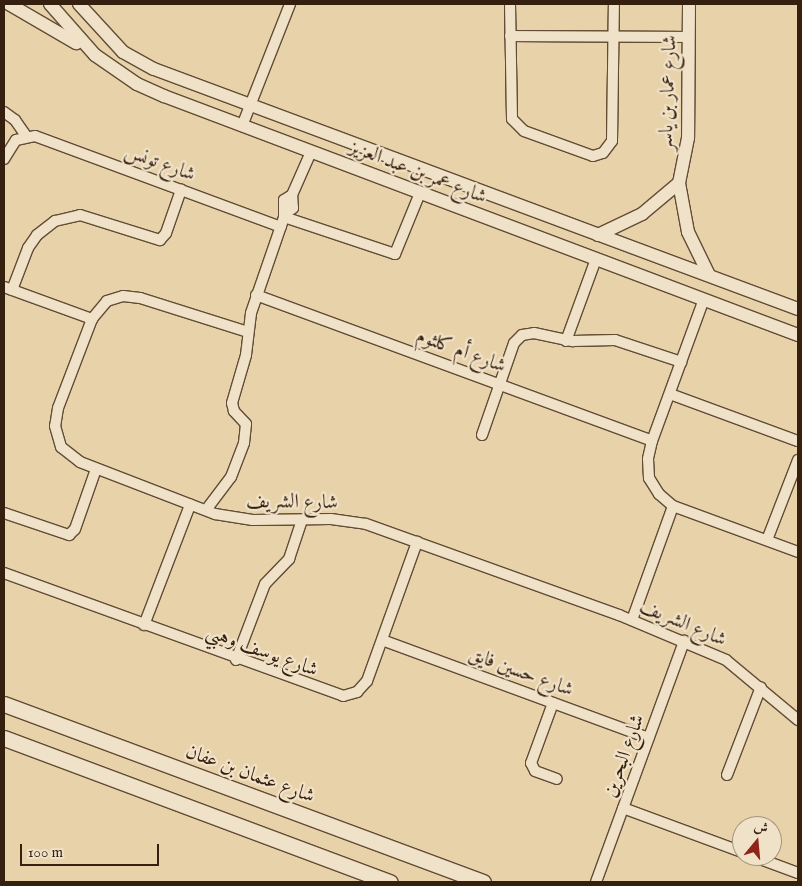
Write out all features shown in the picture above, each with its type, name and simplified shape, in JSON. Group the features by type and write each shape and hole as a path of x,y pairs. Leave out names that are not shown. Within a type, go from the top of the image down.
{"main road":[{"name":"شارع عثمان بن عفان","path":"4,704 483,882"},
{"path":"4,738 390,882"}],"street":[{"path":"9,4 95,55"},
{"name":"شارع عمر بن عبد العزيز","path":"50,4 95,55 137,84 242,126 798,335"},
{"name":"شارع عمر بن عبد العزيز","path":"79,4 123,52 154,69 798,309"},
{"path":"242,126 290,4"},
{"path":"510,4 510,114 515,124 524,131 593,156 603,153 612,141 614,4"},
{"name":"شارع عمار بن ياسر","path":"690,4 688,138 679,183 688,232 708,275"},
{"path":"510,36 689,36"},
{"path":"4,112 15,120 26,136 12,143 4,159"},
{"name":"شارع تونس","path":"26,136 42,138 281,227"},
{"path":"206,510 231,477 244,443 246,424 234,411 232,403 246,355 248,332 256,295 285,215 293,208 292,195 311,152"},
{"path":"598,235 642,214 679,183"},
{"path":"92,319 8,288 28,248 37,235 55,221 80,215 160,240 165,236 182,190"},
{"path":"285,215 395,254 420,193"},
{"path":"566,341 596,259"},
{"name":"شارع أم كلثوم","path":"256,295 652,441"},
{"name":"شارع الشريف","path":"248,332 132,296 107,300 92,319 58,408 55,426 65,452 96,469 190,505 245,520 302,520 366,524 632,620 726,660 761,686 798,720"},
{"path":"704,299 652,441 648,459 649,478 659,494 673,506 798,552"},
{"path":"482,435 514,343 522,335 534,333 566,341 614,340 681,362"},
{"path":"670,394 798,441"},
{"path":"767,540 798,460"},
{"path":"4,513 64,534 71,534 96,469"},
{"path":"144,625 190,505"},
{"path":"632,620 673,506"},
{"path":"236,660 265,584 289,559 302,520"},
{"name":"شارع يوسف وهبي","path":"4,574 236,660 343,696 357,692 367,681 418,542"},
{"name":"شارع حسين فايق","path":"382,640 648,738"},
{"name":"شارع البحرين","path":"596,882 684,641"},
{"path":"727,775 761,686"},
{"path":"553,703 531,763 535,771 557,778"},
{"path":"623,808 732,848"},
{"path":"779,866 798,873"}]}
